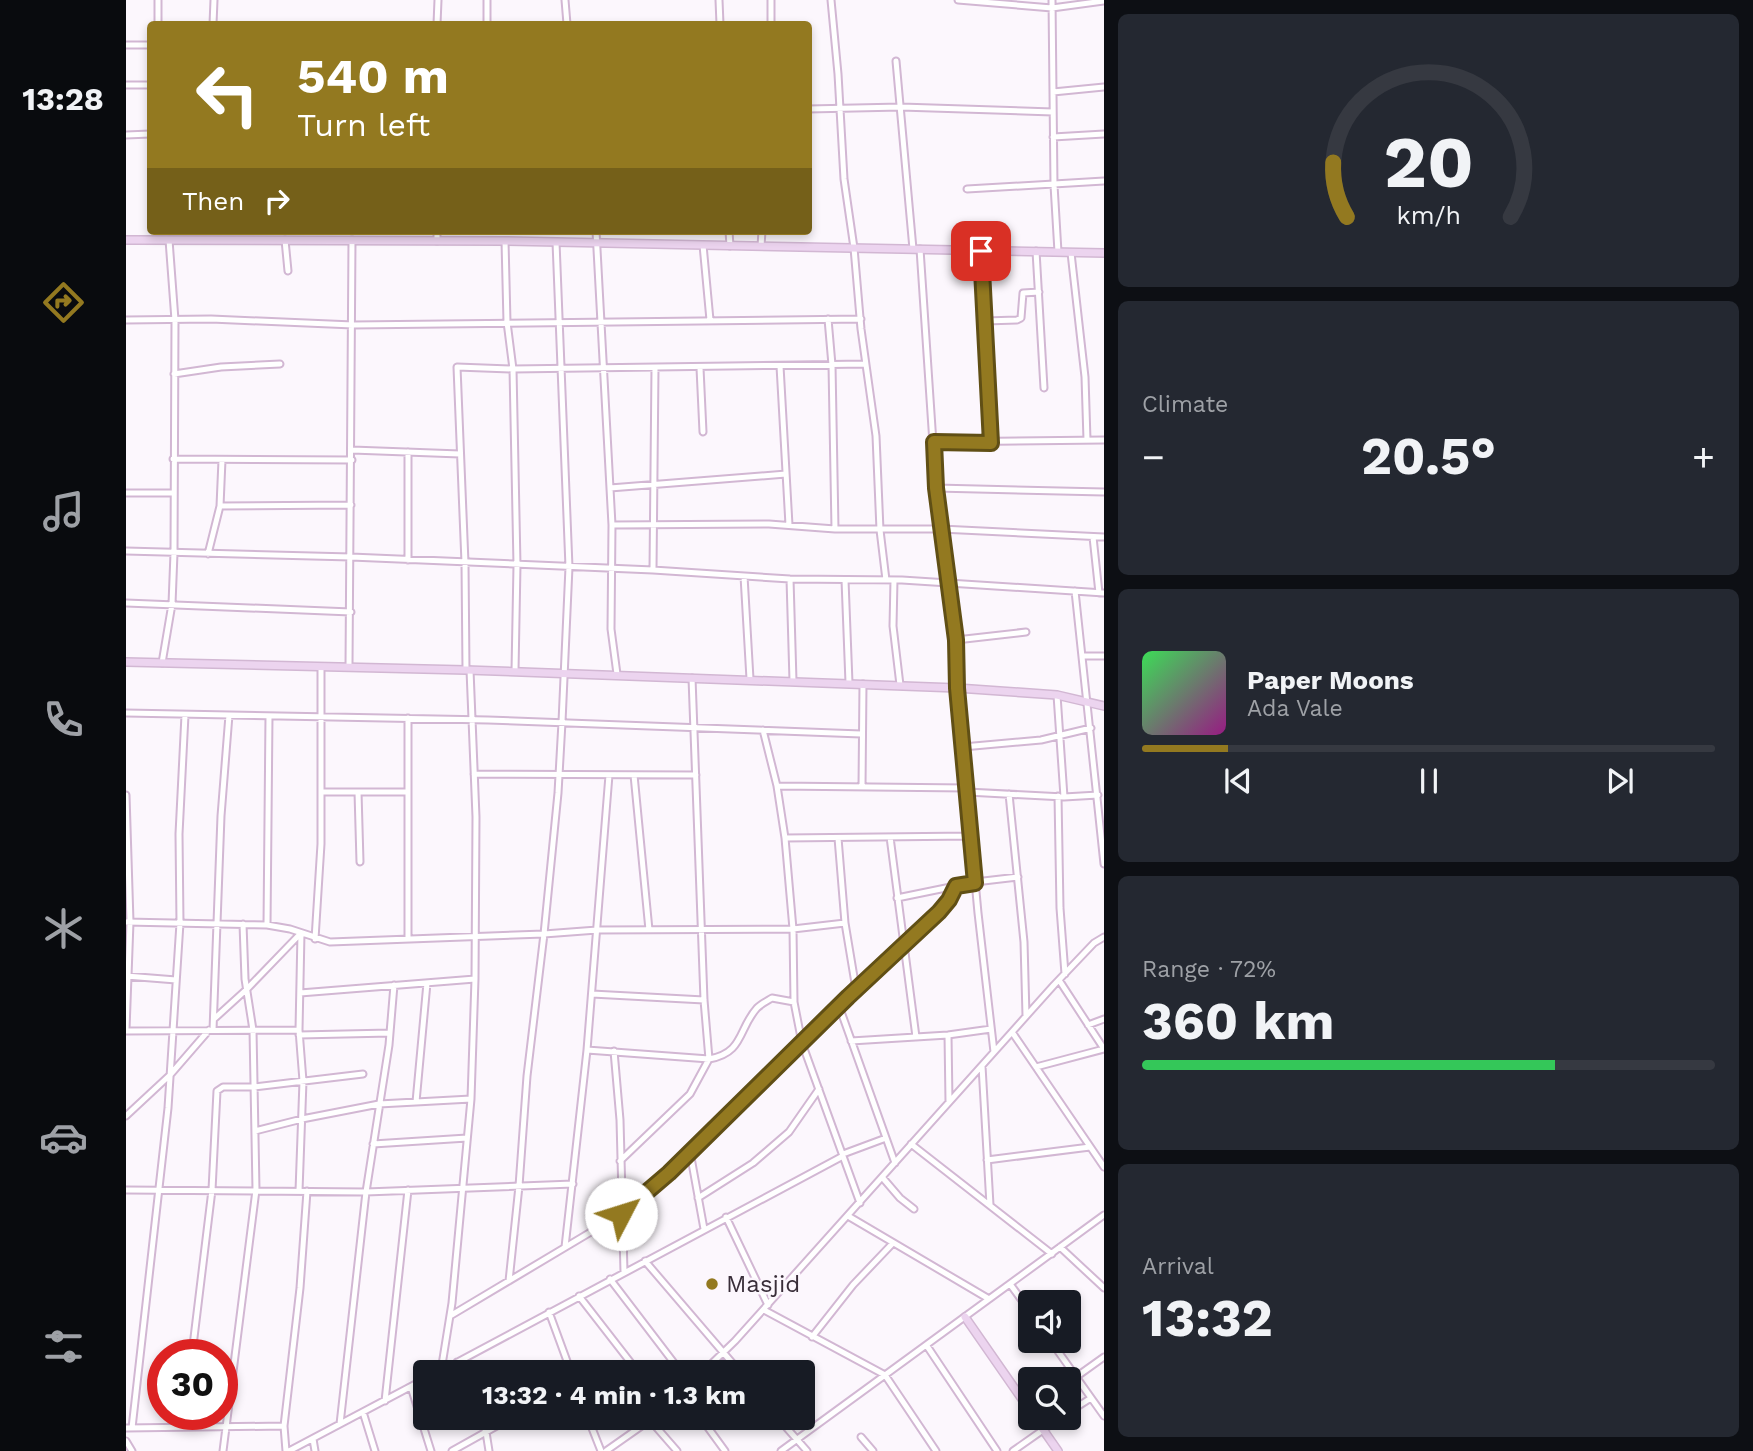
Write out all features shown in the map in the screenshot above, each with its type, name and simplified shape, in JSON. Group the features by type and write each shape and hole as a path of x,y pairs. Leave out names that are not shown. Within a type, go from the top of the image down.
{"street":[{"path":"158,0 158,21"},
{"path":"213,21 214,0"},
{"path":"437,21 438,0"},
{"path":"487,0 487,21"},
{"path":"565,0 567,21"},
{"path":"719,0 720,21"},
{"path":"771,0 771,21"},
{"path":"831,0 844,179 855,248 865,364 876,436 880,530 886,580"},
{"path":"958,0 1052,8 1104,1"},
{"path":"1052,0 1054,186 1058,252"},
{"path":"126,45 147,44"},
{"path":"896,61 917,249 936,488 956,640 957,688 994,1052"},
{"path":"126,85 147,85"},
{"path":"1053,92 1104,87"},
{"path":"812,109 901,107 1053,112"},
{"path":"126,135 147,134"},
{"path":"1053,137 1104,134"},
{"path":"967,189 1104,181"},
{"path":"260,235 260,240"},
{"path":"437,235 437,241"},
{"path":"498,235 501,241 513,369 517,565 514,671"},
{"path":"596,235 610,488 611,629 617,674"},
{"path":"729,235 730,246"},
{"path":"761,246 762,235"},
{"path":"126,240 501,241 1104,253"},
{"path":"162,663 172,604 174,554 175,320 169,240"},
{"path":"285,240 288,271"},
{"path":"349,666 352,240"},
{"path":"509,1281 562,722 569,567 556,242"},
{"path":"704,245 710,320"},
{"path":"981,251 991,443"},
{"path":"1036,251 1044,388"},
{"path":"1071,253 1085,377 1087,440"},
{"path":"985,321 1021,318 1023,293 1039,292"},
{"path":"126,320 211,319 353,325 861,319"},
{"path":"828,319 832,365 835,529"},
{"path":"442,1360 450,1316 471,1099 475,979 476,817 457,367 700,368 865,364"},
{"path":"174,374 280,365"},
{"path":"780,366 789,525"},
{"path":"653,570 655,368"},
{"path":"700,368 703,432"},
{"path":"934,442 1104,440"},
{"path":"352,450 460,454"},
{"path":"408,452 408,560"},
{"path":"173,459 352,460"},
{"path":"208,554 220,506 222,460"},
{"path":"610,488 786,474"},
{"path":"936,488 1104,492"},
{"path":"126,493 173,493"},
{"path":"220,506 351,505"},
{"path":"611,525 789,525 835,529 941,529 1104,537"},
{"path":"126,551 351,557 653,570 790,579 894,580 1101,593 1093,537"},
{"path":"744,576 750,679"},
{"path":"790,579 793,681"},
{"path":"845,580 849,683"},
{"path":"894,580 893,626 900,685"},
{"path":"1075,592 1104,864"},
{"path":"126,603 351,612"},
{"path":"956,640 1026,632"},
{"path":"1083,656 1104,656"},
{"path":"126,662 349,666 900,685 1057,695 1104,706"},
{"path":"316,939 322,792 321,667"},
{"path":"620,1161 690,1094 709,1059 704,1000 692,677"},
{"path":"862,787 863,684"},
{"path":"1057,695 1061,796 1060,908 1065,974"},
{"path":"126,713 472,719 861,734"},
{"path":"147,1427 129,1428 160,1190 170,1075 180,923 179,834 185,715"},
{"path":"126,1116 170,1075 211,1030 214,1019 221,816 229,715"},
{"path":"267,925 269,716"},
{"path":"408,718 408,938"},
{"path":"963,747 1041,740 1091,728"},
{"path":"763,730 777,786 785,838 793,929 794,1002 802,1043 860,1203"},
{"path":"474,774 696,775"},
{"path":"565,1247 587,1050 609,775"},
{"path":"634,775 649,930"},
{"path":"777,786 1098,795"},
{"path":"322,792 407,792"},
{"path":"358,792 360,862"},
{"path":"1009,794 1024,942 1026,1016"},
{"path":"126,795 126,1030 390,1033"},
{"path":"785,838 971,836"},
{"path":"890,837 916,1037"},
{"path":"838,838 845,923 856,989"},
{"path":"897,898 1018,877"},
{"path":"450,1316 621,1214 691,1152 856,989 939,912 956,886"},
{"path":"128,922 267,925 330,942 597,930 763,927 793,929 845,923"},
{"path":"238,1339 256,1190 253,1030 243,925"},
{"path":"214,1019 302,933"},
{"path":"299,1191 303,1082 299,1032 302,933"},
{"path":"716,1360 766,1308 1026,1016 1094,943 1104,937"},
{"path":"127,976 176,980"},
{"path":"300,993 475,979"},
{"path":"1036,1068 1104,1049 1059,980"},
{"path":"416,1102 427,983"},
{"path":"340,1424 366,1192 390,1033 394,985"},
{"path":"592,994 704,1000"},
{"path":"587,1050 709,1059 723,1056 736,1045 758,1007 772,998 794,1002"},
{"path":"839,1006 895,1163"},
{"path":"1088,1025 1104,1019"},
{"path":"851,1041 948,1035 991,1028"},
{"path":"1012,1032 1104,1167"},
{"path":"948,1035 949,1102"},
{"path":"614,1051 620,1120 624,1272"},
{"path":"982,1066 990,1205"},
{"path":"194,1339 212,1190 217,1091 223,1087 254,1087 363,1074"},
{"path":"698,1198 753,1163 789,1132 819,1089"},
{"path":"255,1131 379,1104 471,1099"},
{"path":"373,1144 467,1138"},
{"path":"461,1360 843,1155 886,1138"},
{"path":"911,1144 1052,1254"},
{"path":"987,1160 1090,1147"},
{"path":"691,1152 704,1229"},
{"path":"882,1177 900,1198 914,1209"},
{"path":"126,1190 366,1192 573,1184"},
{"path":"385,1401 408,1190"},
{"path":"307,1191 300,1287 284,1426 288,1451 411,1387 431,1451"},
{"path":"848,1216 989,1299"},
{"path":"781,1451 1104,1216"},
{"path":"726,1217 766,1308 885,1375 936,1451"},
{"path":"812,1336 853,1284 894,1243"},
{"path":"1060,1247 1104,1288"},
{"path":"645,1261 730,1360"},
{"path":"610,1279 672,1360"},
{"path":"1010,1284 1018,1295"},
{"path":"579,1296 629,1360"},
{"path":"549,1312 567,1360"},
{"path":"965,1317 1018,1393"},
{"path":"927,1346 997,1451"},
{"path":"1081,1373 1104,1357"},
{"path":"1081,1384 1104,1416"},
{"path":"1081,1404 1091,1398"},
{"path":"1097,1406 1104,1401"},
{"path":"363,1412 375,1451"},
{"path":"238,1426 284,1426"},
{"path":"223,1451 226,1430"},
{"path":"452,1451 490,1430"},
{"path":"593,1430 603,1451 635,1430"},
{"path":"661,1430 677,1451"},
{"path":"710,1430 725,1451"},
{"path":"788,1430 807,1451"},
{"path":"1013,1451 1042,1430"},
{"path":"1044,1430 1058,1451"},
{"path":"486,1432 489,1451"},
{"path":"861,1437 873,1451"},
{"path":"313,1438 315,1451"},
{"path":"126,1441 132,1451"}],"place":[{"name":"Masjid","path":"712,1284"}],"route":[{"path":"621,1214 669,1173 848,997 939,912 956,886 975,883 957,688 956,640 936,488 934,442 991,443 981,251"}]}
